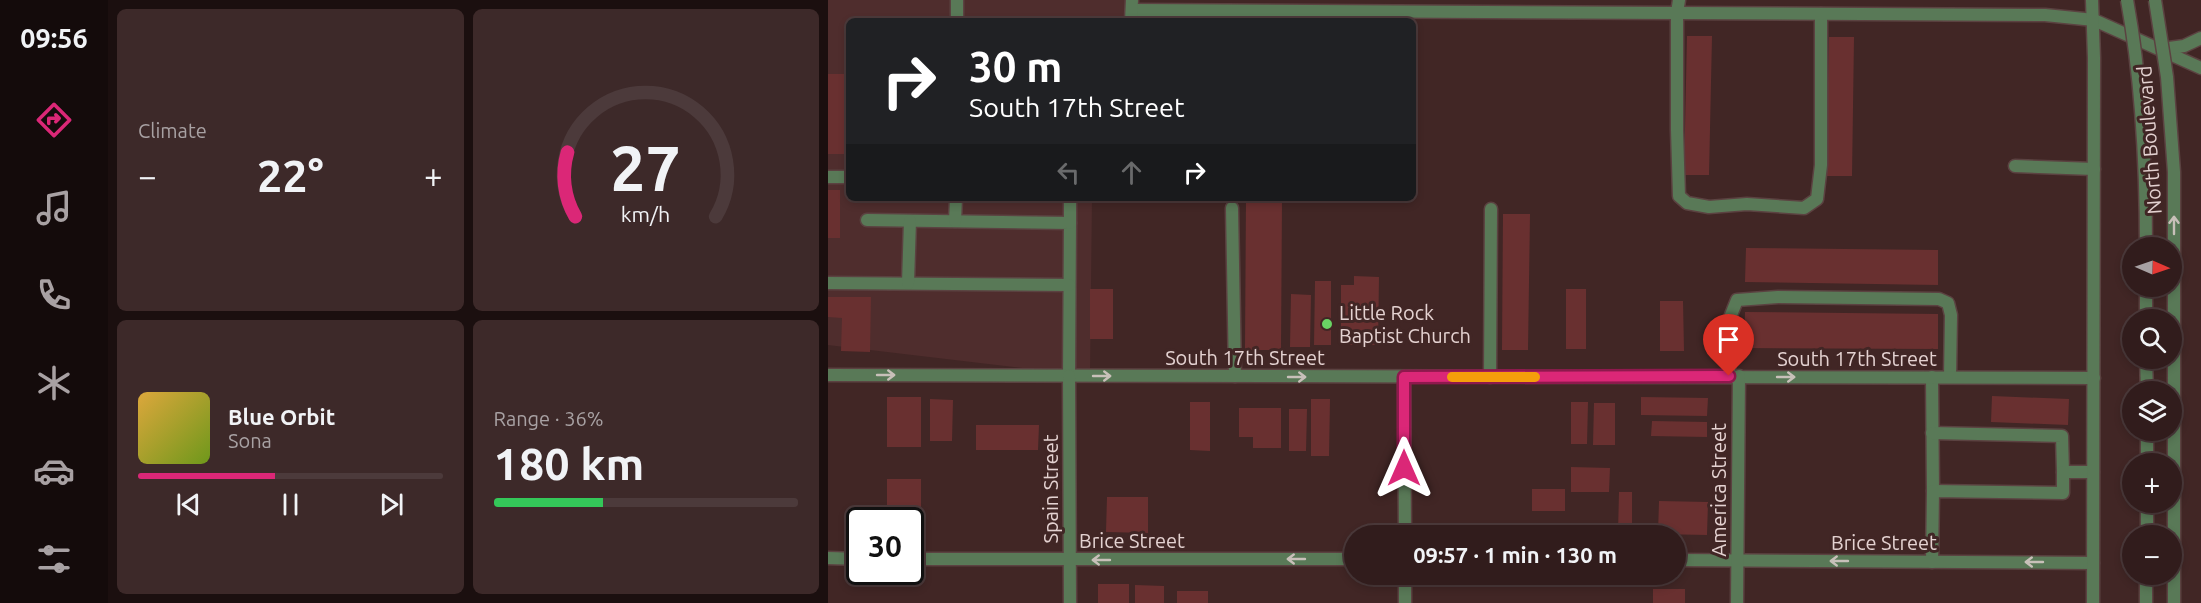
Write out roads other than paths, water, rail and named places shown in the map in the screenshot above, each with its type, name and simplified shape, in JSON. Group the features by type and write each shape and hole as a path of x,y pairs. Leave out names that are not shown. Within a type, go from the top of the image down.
{"street":[{"path":"957,0 957,18"},
{"path":"2092,0 2094,20 2093,603"},
{"name":"North Boulevard","path":"2127,0 2142,112 2146,237"},
{"name":"North Boulevard","path":"2155,0 2167,77 2174,172 2174,603"},
{"path":"1678,6 1679,196 1687,203 1709,207 1747,204 1804,208 1817,199 1821,165 1821,14"},
{"path":"1132,10 1678,6 1821,14 2044,15 2094,20 2201,68"},
{"path":"2160,49 2184,46 2201,38"},
{"path":"2015,166 2094,169"},
{"path":"828,177 846,177"},
{"path":"955,222 956,201"},
{"name":"Spain Street","path":"1070,201 1070,603"},
{"path":"1232,208 1235,376"},
{"path":"1490,377 1491,209"},
{"path":"867,220 1070,223"},
{"path":"908,283 910,221"},
{"path":"828,283 1069,285"},
{"name":"America Street","path":"1737,603 1731,315 1737,300 1778,297 1939,299 1948,303 1952,315 1950,377"},
{"name":"South 17th Street","path":"828,375 2094,378"},
{"path":"1404,377 1405,525"},
{"path":"1932,377 1932,562"},
{"path":"1932,433 2062,436 2063,472 2063,493 1933,491"},
{"path":"2063,472 2093,471"},
{"path":"828,558 846,559"},
{"name":"Brice Street","path":"924,559 1344,559"},
{"name":"Brice Street","path":"1686,560 2093,563"},
{"path":"1405,585 1405,603"},
{"path":"2146,585 2146,603"}],"place":[{"name":"Little Rock Baptist Church","path":"1327,324"}]}
